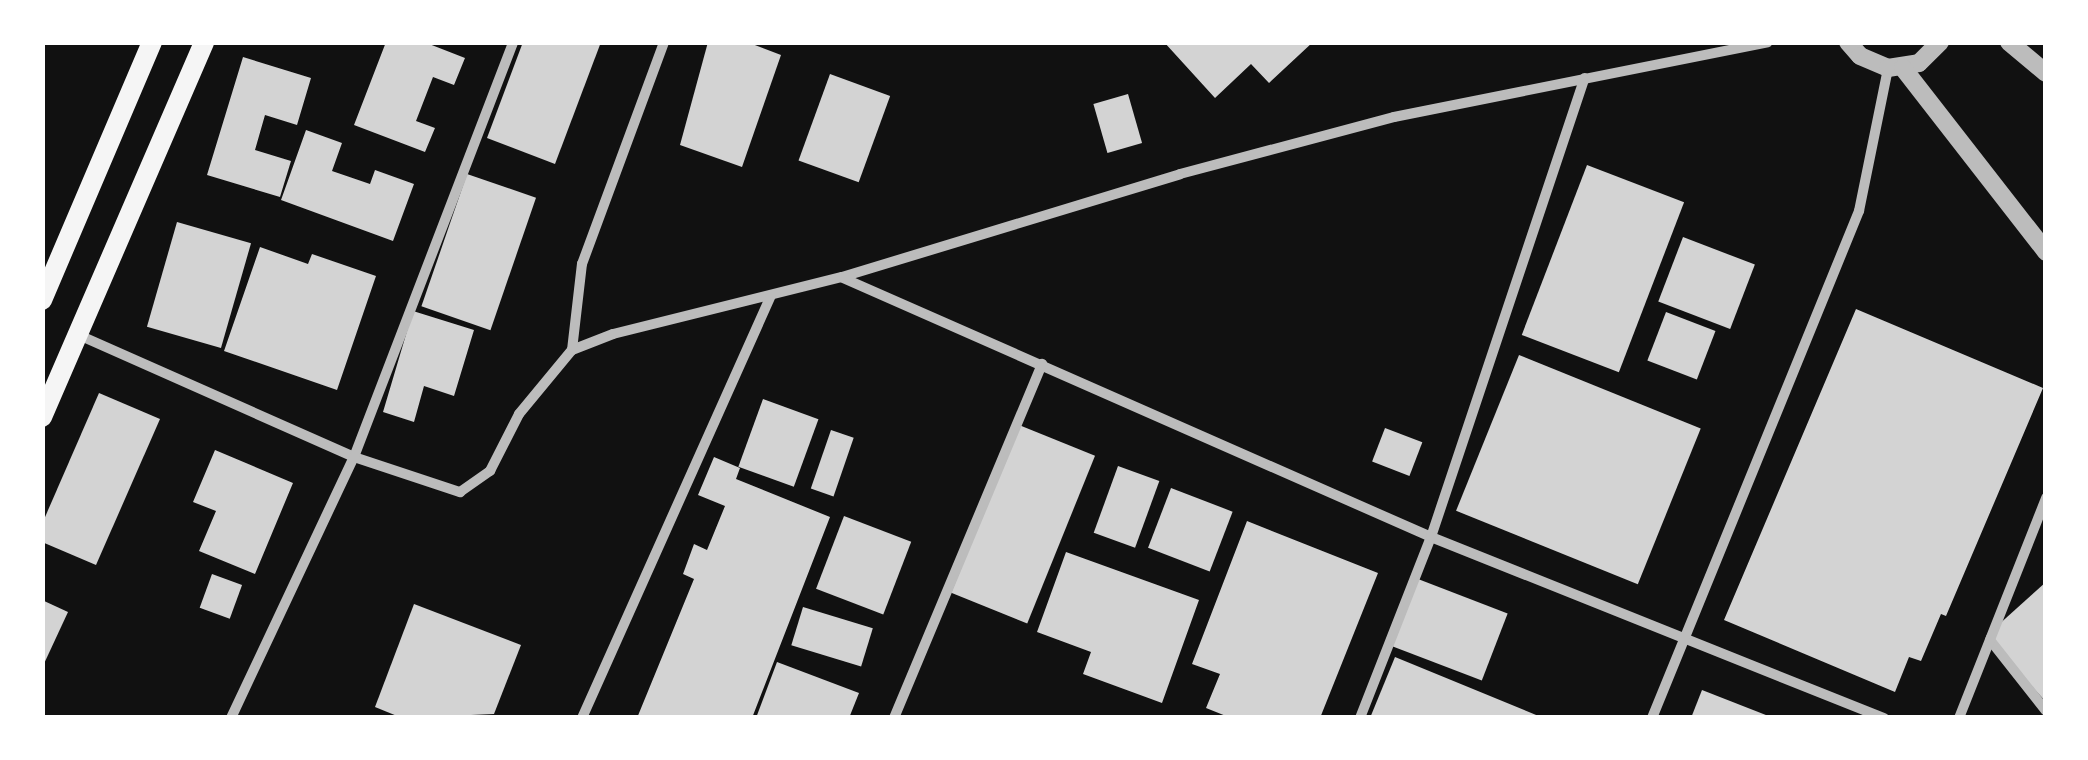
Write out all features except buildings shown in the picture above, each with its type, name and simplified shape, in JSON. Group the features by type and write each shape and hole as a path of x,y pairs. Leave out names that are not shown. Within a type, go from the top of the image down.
{"main road":[{"path":"42,300 152,42"},
{"path":"42,417 81,336 204,42"}],"street":[{"path":"231,718 354,457 513,42"},
{"path":"81,336 354,457 445,491 475,485 519,414 572,350 582,264 664,42"},
{"path":"572,350 842,278 1180,174 1394,116 1768,42"},
{"path":"1848,42 1860,56 1895,68 2046,252"},
{"path":"1652,718 1859,211 1895,68 1940,42"},
{"path":"2010,42 2046,73"},
{"path":"1360,718 1431,538 1585,78"},
{"path":"842,278 1431,538 1884,718"},
{"path":"582,718 771,296"},
{"path":"894,718 1042,364"},
{"path":"1959,718 2046,498"},
{"path":"1990,640 2046,711"}]}
